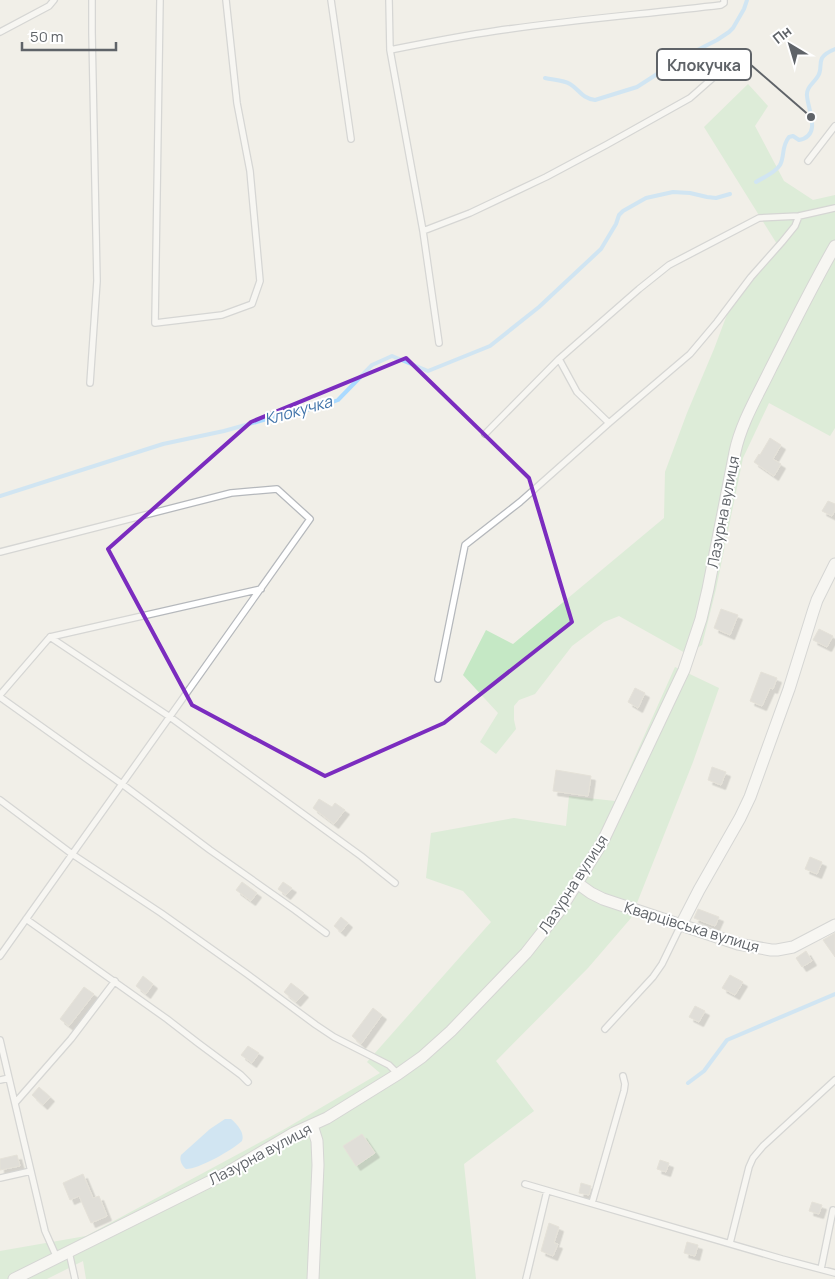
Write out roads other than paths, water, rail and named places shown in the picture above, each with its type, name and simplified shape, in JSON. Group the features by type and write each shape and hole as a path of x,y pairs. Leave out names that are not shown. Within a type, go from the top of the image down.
{"street":[{"name":"Лазурна вулиця","path":"14,1279 223,1175 294,1133 327,1118 398,1074 422,1057 451,1031 512,968 549,924 603,841 684,670 701,618 708,589 734,452 739,435 794,322 835,246"},
{"path":"681,925 750,797 792,679 817,600 835,564"},
{"name":"Кварцівська вулиця","path":"577,883 603,899 738,944 763,949 777,950 793,947 835,925"},
{"path":"312,1125 317,1141 318,1165 314,1279"}],"lane":[{"path":"0,32 49,6 54,0"},
{"path":"90,383 97,281 92,0"},
{"path":"160,0 156,323 222,315 252,304 260,281 250,171 237,103 226,0"},
{"path":"330,0 351,139"},
{"path":"389,0 390,50 423,231 439,343"},
{"path":"390,50 503,30 721,5 724,3 724,0"},
{"path":"423,231 470,213 546,177 598,149 690,98 723,69"},
{"path":"808,160 835,126"},
{"path":"485,434 558,359 650,279 669,265 759,218 799,216 835,208"},
{"path":"438,679 465,545 520,502 690,354 751,277 795,226 799,216"},
{"path":"558,359 577,392 609,424"},
{"path":"0,552 231,493 277,489 310,519 0,956"},
{"path":"261,589 50,637 0,696 326,933"},
{"path":"50,637 170,717 361,856 395,883"},
{"path":"0,800 72,854 162,913 328,1034 389,1066 398,1074"},
{"path":"26,919 167,1019 248,1082"},
{"path":"605,1029 653,977 662,964 681,925"},
{"path":"15,1103 71,1039 115,982"},
{"path":"0,1040 45,1231 57,1258"},
{"path":"592,1203 624,1092 623,1076"},
{"path":"0,1080 9,1078"},
{"path":"730,1243 741,1196 753,1158 763,1146 835,1080"},
{"path":"0,1178 31,1171"},
{"path":"525,1184 835,1273"},
{"path":"527,1279 548,1191"},
{"path":"821,1269 833,1210"},
{"path":"69,1252 75,1279"}],"water":[{"path":"225,1119 231,1119 238,1126 243,1138 242,1141 199,1166 186,1169 181,1163 181,1155 210,1129"}],"waterway":[{"path":"545,78 567,83 584,96 595,100 637,87 682,58 729,32 744,9 747,0"},
{"name":"Клокучка","path":"756,182 778,168 789,137 793,136 799,140 806,138 810,133 812,122 807,96 808,90 819,74 822,58 826,53 835,49"},
{"name":"Клокучка","path":"0,496 163,444 224,431 288,413 317,408 338,400 372,365 392,356 428,371 490,346 539,307 601,249 623,211 646,198 673,192 716,198 730,194"},
{"path":"688,1083 704,1071 727,1040 835,994"}],"place":[{"name":"Клокучка","path":"811,117"}]}
